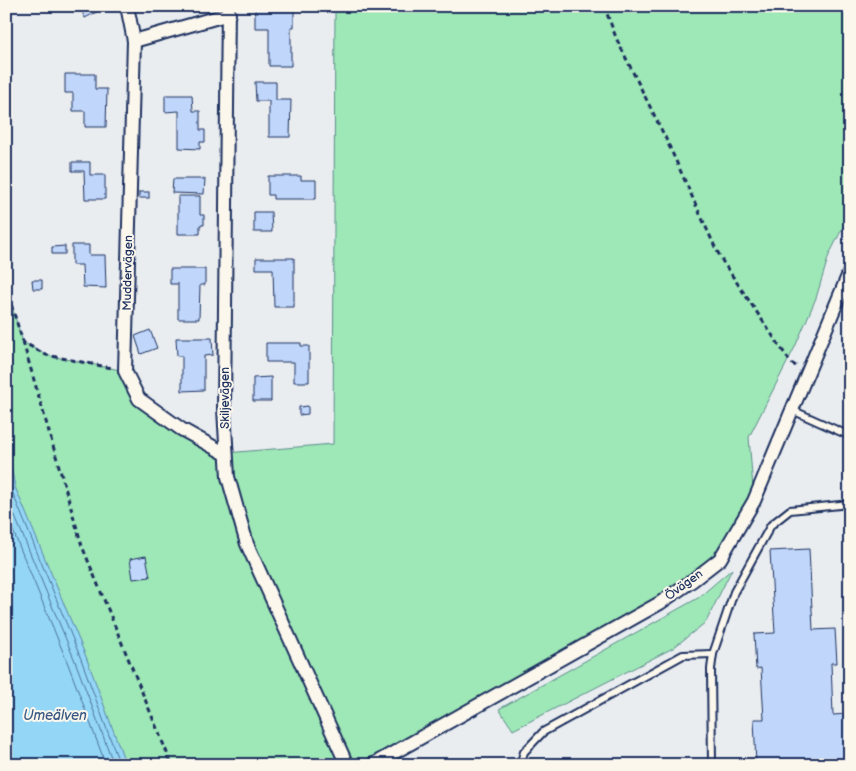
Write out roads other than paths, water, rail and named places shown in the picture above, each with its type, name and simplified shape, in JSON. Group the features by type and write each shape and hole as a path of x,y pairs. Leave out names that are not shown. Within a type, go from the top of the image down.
{"street":[{"name":"Muddervägen","path":"127,6 134,41 125,371 139,399 181,429 226,454"},
{"path":"134,41 229,10"},
{"name":"Skiljevägen","path":"229,10 224,409 228,477 247,544 347,765"},
{"name":"Övägen","path":"372,765 660,603 720,559 754,501 850,271"}],"lane":[{"path":"792,410 850,436"},
{"path":"712,765 711,669 713,654 734,592 771,525 790,510 850,504"},
{"path":"520,765 524,752 543,732 683,655 713,654"}],"water":[{"name":"Umeälven","path":"6,443 15,487 86,657 126,765 6,765"}]}
